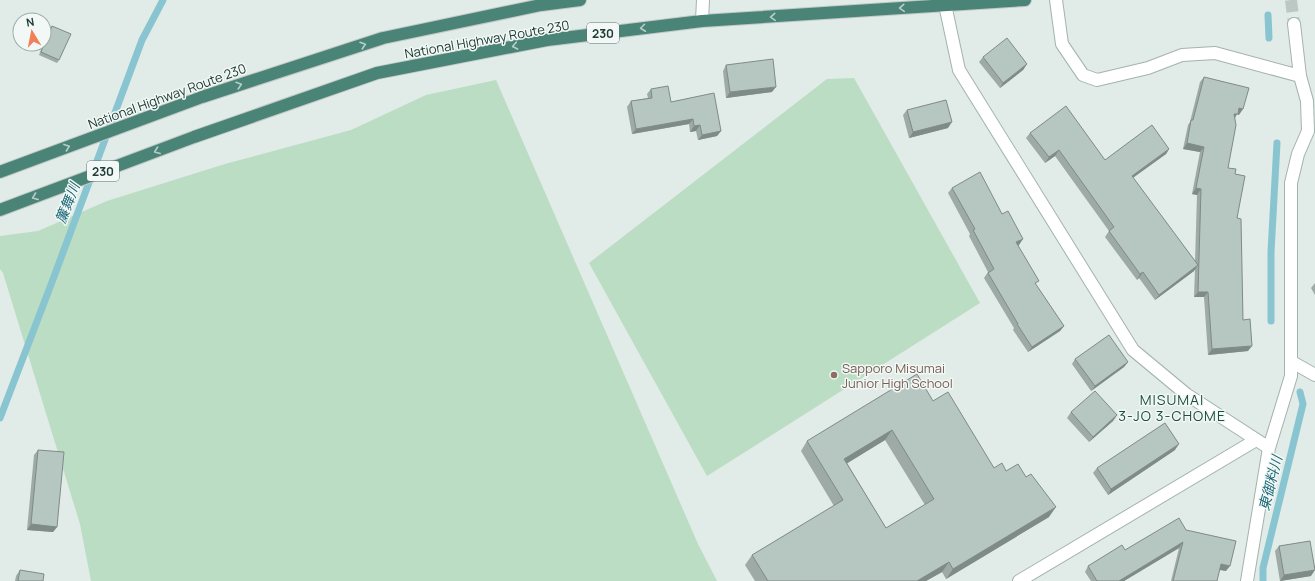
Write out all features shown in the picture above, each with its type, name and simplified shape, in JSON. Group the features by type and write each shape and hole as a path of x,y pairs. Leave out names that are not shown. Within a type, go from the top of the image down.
{"highway":[{"name":"National Highway Route 230","path":"0,172 202,97 383,38 541,6 580,0"},
{"name":"National Highway Route 230","path":"0,210 194,137 377,73 548,40 702,21 944,3 1025,0"}],"street":[{"path":"702,21 703,0"},
{"path":"1056,0 1062,44 1082,75 1090,78 1097,80 1148,68 1182,55 1215,53 1300,76"},
{"path":"944,3 959,70 1133,350 1186,394 1268,448"},
{"path":"1247,581 1268,448 1291,376 1291,183 1298,154 1308,132 1311,102 1300,76 1294,24"},
{"path":"1292,362 1315,375"},
{"path":"1019,581 1256,440"}],"green space":[{"path":"854,78 980,303 707,476 589,263 827,79"},
{"path":"496,80 698,544 717,581 91,581 80,524 3,273 0,269 0,236 38,231 107,201 225,164 351,130 426,95"}],"building":[{"path":"52,26 71,34 59,60 41,52 52,52"},
{"path":"1007,38 1027,64 1003,83 983,57"},
{"path":"773,59 776,87 730,92 726,65"},
{"path":"1204,77 1249,88 1243,109 1239,108 1238,114 1234,114 1236,125 1228,168 1236,169 1235,174 1245,176 1237,218 1241,219 1243,320 1250,319 1252,346 1212,349 1208,292 1198,292 1201,189 1196,188 1204,147 1187,143 1191,120 1193,120"},
{"path":"668,86 671,102 714,93 721,131 702,135 700,125 694,126 693,119 636,129 631,101 652,98 651,89"},
{"path":"946,100 952,122 913,132 907,110"},
{"path":"1066,106 1105,160 1152,125 1169,149 1132,176 1198,265 1159,295 1143,272 1140,274 1109,231 1114,227 1059,150 1049,157 1030,133"},
{"path":"980,172 1002,214 1008,211 1023,239 1016,242 1039,281 1035,283 1064,326 1032,347 988,273 994,269 973,230 975,229 952,188"},
{"path":"1109,335 1128,362 1095,386 1075,359"},
{"path":"917,374 933,401 948,392 994,468 1002,463 1006,471 1018,464 1026,477 1031,474 1056,507 953,569 949,562 917,581 768,581 752,555 843,500 807,441","holes":["892,430 934,499 886,528 844,459"]},
{"path":"1095,391 1117,415 1093,437 1071,412"},
{"path":"1165,423 1179,444 1111,489 1097,468"},
{"path":"38,450 64,452 57,527 31,524"},
{"path":"1179,518 1186,530 1236,541 1230,566 1221,564 1217,581 1173,581 1183,542 1119,581 1097,581 1088,566 1122,545 1125,550"},
{"path":"1310,541 1315,570 1284,575 1279,546"},
{"path":"20,570 44,574 43,581 18,581"}],"waterway":[{"name":"簾舞川","path":"0,418 142,40 163,0"},
{"name":"東御料川","path":"1268,15 1269,38"},
{"name":"東御料川","path":"1271,321 1271,252 1277,143"},
{"name":"東御料川","path":"1263,581 1263,568 1303,404 1300,392"}],"tunnel":[{"path":"1291,0 1294,24"}],"place":[{"name":"Sapporo Misumai Junior High School","path":"834,375"}],"district":[{"name":"MISUMAI 3-JO 3-CHOME","path":"1172,408"}]}
